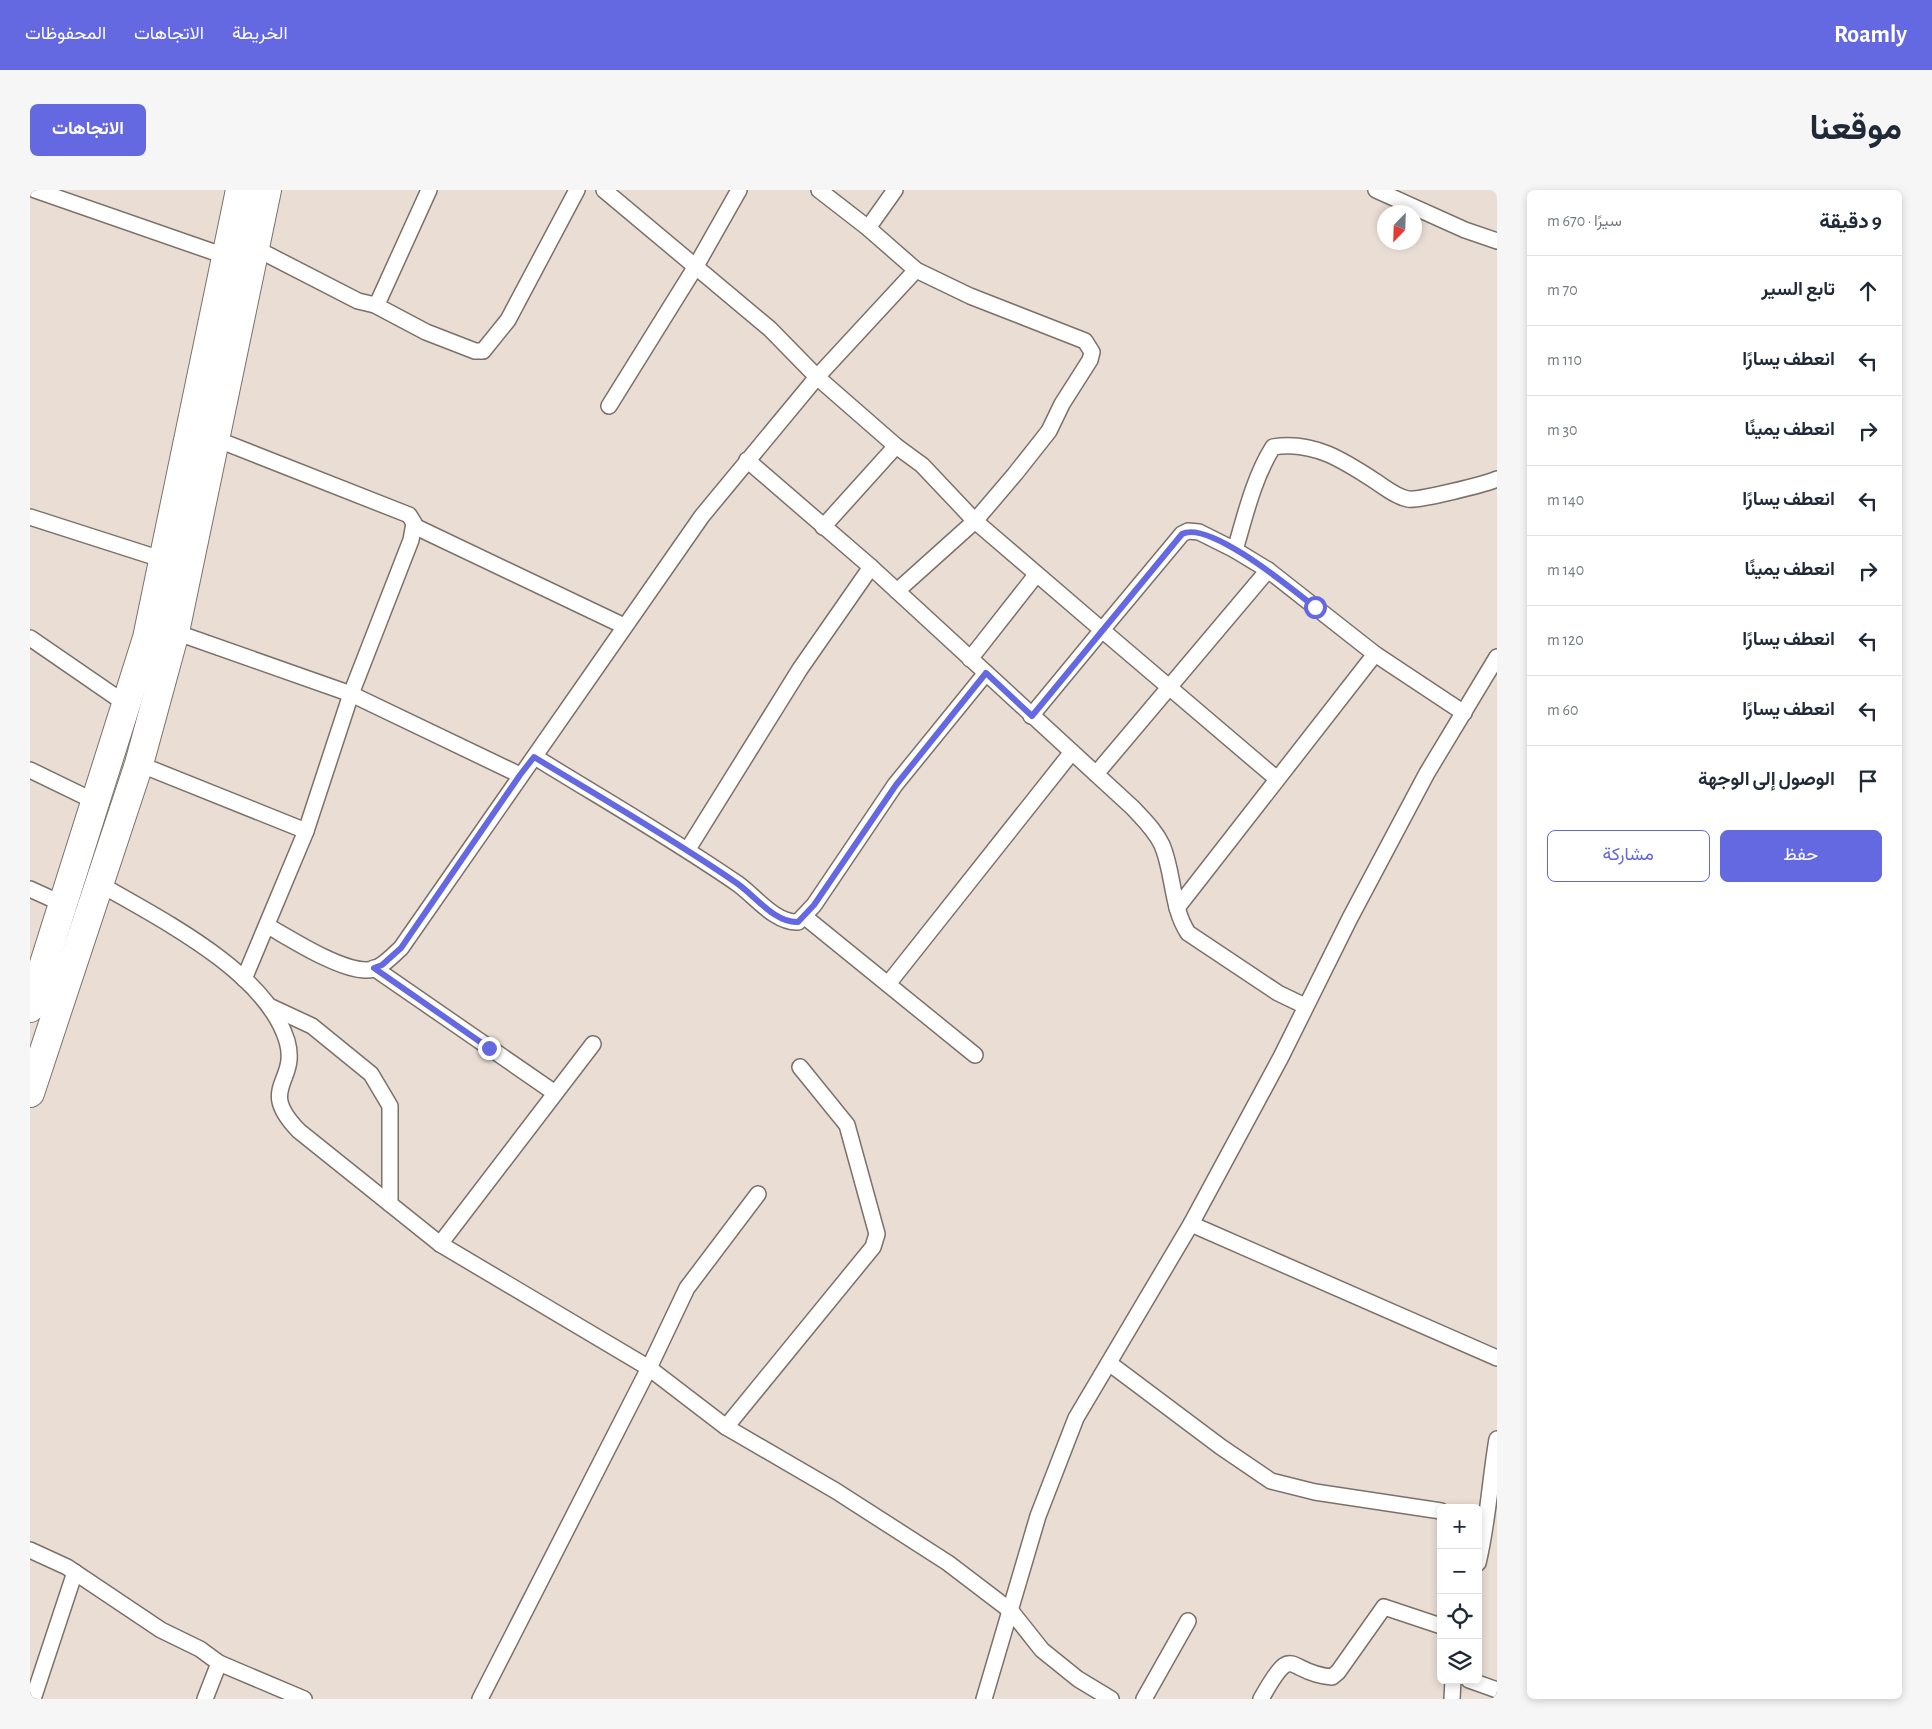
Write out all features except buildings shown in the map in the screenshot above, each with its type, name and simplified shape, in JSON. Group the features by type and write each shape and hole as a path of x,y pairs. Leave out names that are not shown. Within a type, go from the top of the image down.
{"highway":[{"path":"30,1008 147,638 240,190"},
{"path":"30,1092 98,883 140,764 175,632 266,190"}],"street":[{"path":"35,190 225,256"},
{"path":"375,305 429,190"},
{"path":"253,247 358,301 375,305 426,332 475,351 483,351 508,320 577,190"},
{"path":"604,190 696,266 770,330 817,377 896,446 922,465 975,521 1036,575 1277,779"},
{"path":"609,406 696,266 739,190"},
{"path":"819,190 868,228 916,270 970,296 1085,341 1092,352 1090,360 1048,430 975,521 897,591"},
{"path":"868,228 895,190"},
{"path":"1376,190 1465,230 1497,241"},
{"path":"268,926 335,962 366,970 382,965 401,948 546,737 702,516 817,377 916,270"},
{"path":"216,439 409,515 413,519 414,526 351,694 306,831 268,926 244,979"},
{"path":"1235,550 1248,506 1266,457 1273,447 1286,444 1307,447 1336,456 1397,495 1409,500 1423,499 1497,479"},
{"path":"823,527 896,446"},
{"path":"747,460 871,567 1133,808 1158,838 1163,847 1177,908 1182,924 1188,933 1197,941 1278,993 1305,1006"},
{"path":"30,517 164,560"},
{"path":"414,526 624,626"},
{"path":"1032,716 1182,534 1188,531 1199,532 1235,550 1268,570 1375,654 1464,713"},
{"path":"688,849 800,669 871,567"},
{"path":"1096,774 1168,686 1268,570"},
{"path":"970,659 1036,575"},
{"path":"175,632 351,694 520,775"},
{"path":"30,638 126,704"},
{"path":"1177,908 1375,654"},
{"path":"984,1699 1038,1516 1076,1418 1190,1224 1281,1058 1305,1006 1427,773 1497,658"},
{"path":"534,757 688,849 742,886 776,915 790,922 798,922 805,917 896,785 986,673"},
{"path":"888,984 1072,752"},
{"path":"140,764 306,831"},
{"path":"30,770 96,802"},
{"path":"98,883 184,933 244,979 269,1006 287,1042 289,1058 279,1091 283,1113 299,1131 440,1244 649,1368 726,1427 836,1491 940,1558 1011,1611 1042,1650 1078,1678 1111,1699"},
{"path":"30,890 63,904"},
{"path":"805,917 975,1055"},
{"path":"374,968 555,1093"},
{"path":"269,1006 312,1026 371,1074 390,1106 390,1204"},
{"path":"440,1244 593,1044"},
{"path":"726,1427 873,1247 877,1234 847,1125 800,1067"},
{"path":"480,1699 649,1368 687,1288 758,1194"},
{"path":"1190,1224 1497,1358"},
{"path":"1109,1363 1221,1448 1271,1481 1315,1492 1437,1510"},
{"path":"1480,1549 1497,1439"},
{"path":"30,1550 75,1572 161,1630 219,1662 304,1699"},
{"path":"33,1699 75,1572"},
{"path":"1261,1699 1275,1673 1285,1664 1291,1663 1324,1676 1332,1676 1338,1672 1384,1607 1437,1625"},
{"path":"1144,1699 1188,1621"},
{"path":"205,1699 219,1662"},
{"path":"1452,1699 1453,1684"},
{"path":"1480,1684 1497,1690"}],"route":[{"path":"489,1048 374,968 382,965 401,948 534,757 664,837 688,849 742,886 776,915 790,922 798,922 805,917 814,905 896,785 986,673 1032,716 1182,534 1188,531 1199,532 1235,550 1268,570 1315,607"}]}
